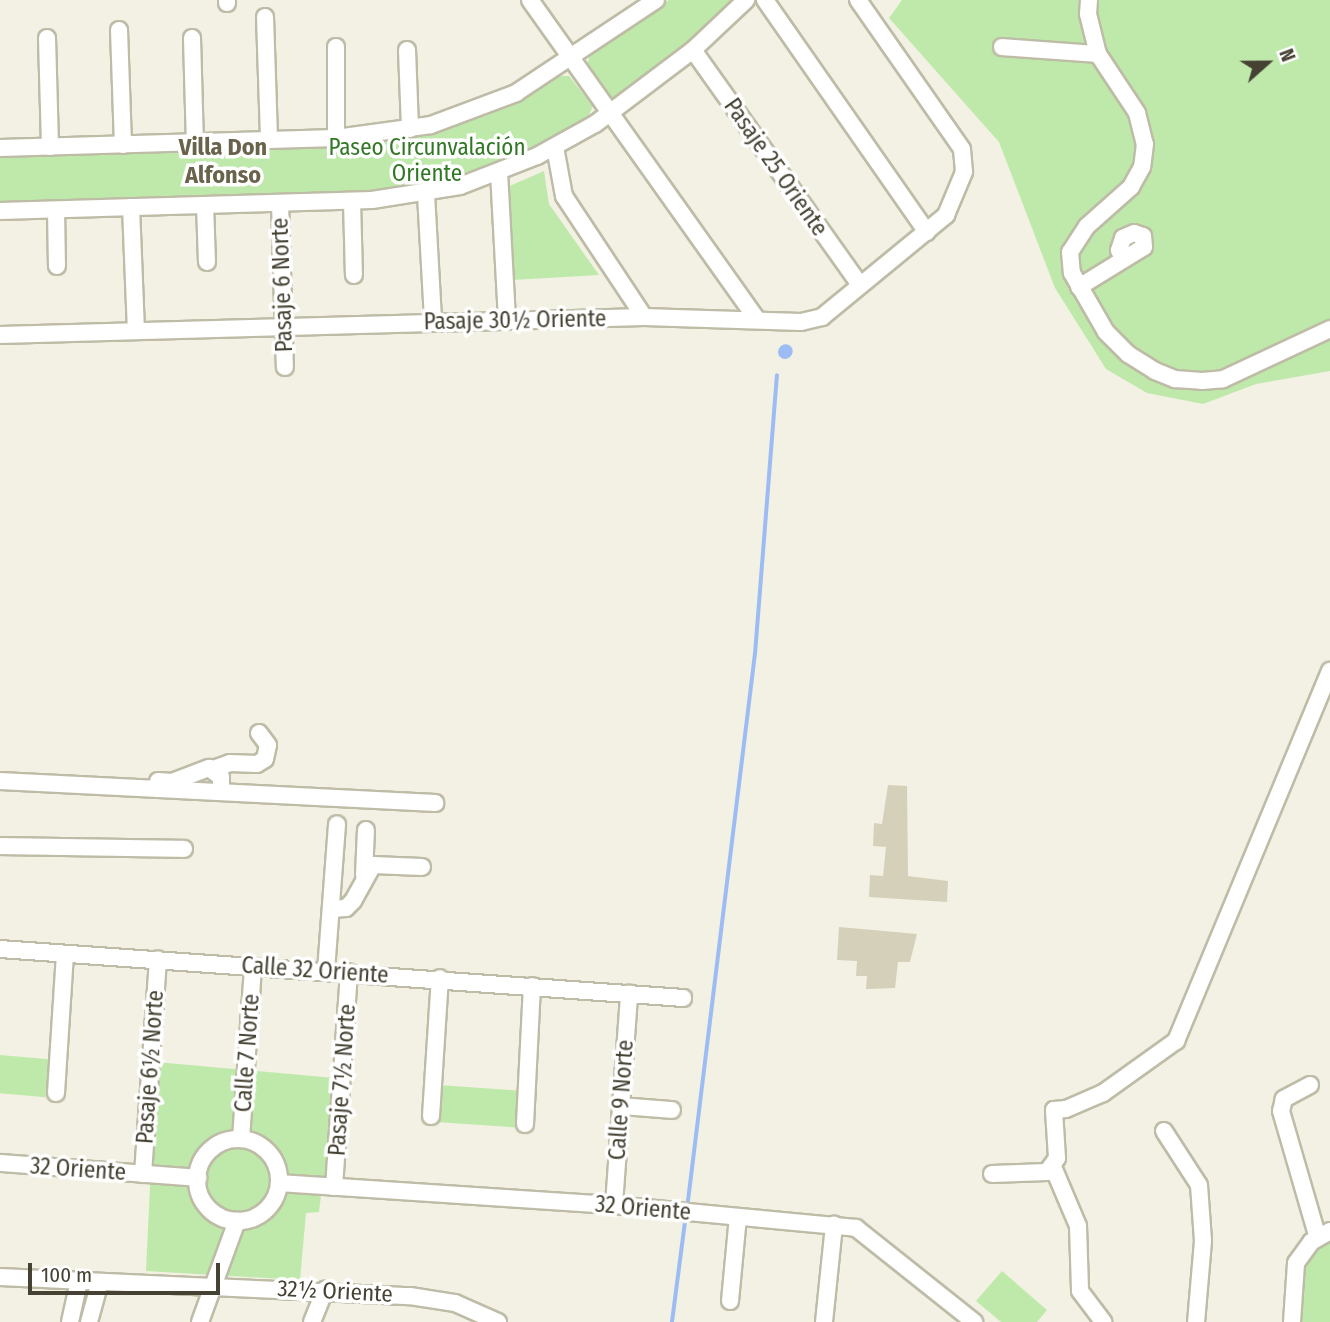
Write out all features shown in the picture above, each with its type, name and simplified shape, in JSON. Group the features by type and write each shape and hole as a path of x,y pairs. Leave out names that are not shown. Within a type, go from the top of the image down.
{"street":[{"path":"530,0 757,319"},
{"path":"0,148 337,138 410,129 501,100 570,59 656,0"},
{"path":"0,211 352,201 426,194 499,172 555,147 610,114 693,50 746,0"},
{"path":"765,0 927,232"},
{"path":"1089,0 1088,15 1098,54 1137,113 1145,144 1142,167 1131,187 1087,226 1073,245 1072,274 1106,332 1128,354 1175,379 1223,379 1330,329"},
{"name":"Pasaje 30½ Oriente","path":"0,335 644,317 811,321 927,232 956,200 964,172 962,149 863,2"},
{"path":"265,17 269,141"},
{"path":"119,30 123,145"},
{"path":"47,38 50,147"},
{"path":"192,38 195,143"},
{"path":"335,47 337,138"},
{"path":"1002,47 1098,54"},
{"path":"407,50 410,129"},
{"name":"Pasaje 25 Oriente","path":"693,50 859,284"},
{"path":"555,147 564,196 644,317"},
{"path":"499,172 508,320"},
{"path":"426,194 433,321"},
{"path":"352,201 354,275"},
{"name":"Pasaje 6 Norte","path":"280,203 285,367"},
{"path":"205,205 207,262"},
{"path":"131,207 136,331"},
{"path":"56,209 57,266"},
{"path":"1079,287 1123,259"},
{"path":"1103,1322 1080,1291 1078,1226 1053,1167 1058,1141 1054,1110 1066,1110 1103,1093 1176,1041 1330,671"},
{"path":"38,783 49,775 172,782 192,771 213,769 230,763 257,764 265,759 268,745 259,733"},
{"path":"213,769 221,777 221,792"},
{"path":"0,781 435,803"},
{"path":"326,971 337,824"},
{"path":"331,909 346,908 354,901 364,875 366,830"},
{"path":"0,846 184,849"},
{"path":"364,875 373,865 388,863 422,867"},
{"name":"Calle 32 Oriente","path":"0,949 440,978 683,998"},
{"path":"56,1093 65,954"},
{"name":"Pasaje 6½ Norte","path":"142,1174 158,960"},
{"name":"Calle 7 Norte","path":"241,1139 253,966"},
{"name":"Pasaje 7½ Norte","path":"334,1187 349,973"},
{"path":"431,1116 440,978"},
{"path":"525,1124 532,986"},
{"name":"Calle 9 Norte","path":"614,1205 629,994"},
{"path":"1292,1322 1296,1263 1324,1234 1281,1111 1284,1099 1310,1085"},
{"path":"621,1106 672,1110"},
{"path":"1164,1131 1199,1185 1203,1241 1196,1322"},
{"path":"241,1139 269,1153 279,1183 266,1210 237,1221 219,1216 205,1204 198,1178 208,1153 223,1142 241,1139"},
{"name":"32 Oriente","path":"0,1163 198,1178"},
{"path":"992,1174 1047,1172 1053,1167"},
{"name":"32 Oriente","path":"279,1183 614,1205 834,1225 868,1233 974,1322"},
{"path":"730,1301 738,1217"},
{"path":"200,1322 237,1221"},
{"path":"824,1322 834,1225"},
{"name":"32½ Oriente","path":"0,1277 325,1290 440,1300 498,1322"},
{"path":"70,1322 79,1281"},
{"path":"89,1322 100,1282"},
{"path":"312,1322 325,1290"}],"green space":[{"path":"669,0 739,0 693,42 614,102 587,64 590,55"},
{"path":"902,0 1330,0 1330,371 1256,384 1203,404 1147,393 1106,369 1055,288 999,142 889,18"},
{"name":"Paseo Circunvalación Oriente","path":"561,76 569,76 593,106 586,121 493,167 434,185 383,194 0,205 0,158 352,146 392,140 485,116"},
{"path":"544,171 549,204 599,275 512,280 503,189"},
{"path":"0,1055 49,1059 46,1097 0,1093"},
{"path":"156,1062 335,1078 326,1196 321,1195 319,1212 306,1213 300,1280 146,1271"},
{"path":"439,1085 519,1091 516,1127 436,1122"},
{"path":"1330,1237 1330,1322 1298,1322 1301,1262"},
{"path":"1002,1271 1047,1310 1037,1322 1001,1322 976,1301"}],"building":[{"path":"888,785 907,786 908,876 948,881 947,902 869,897 870,875 883,876 886,847 873,846 874,823 882,824"},
{"path":"839,927 917,934 910,962 898,962 895,988 866,989 867,976 856,976 857,961 837,960"}],"waterway":[{"path":"688,1201 755,654 777,376"},
{"path":"672,1322 685,1222"}],"district":[{"name":"Villa Don Alfonso","path":"223,162"}]}
